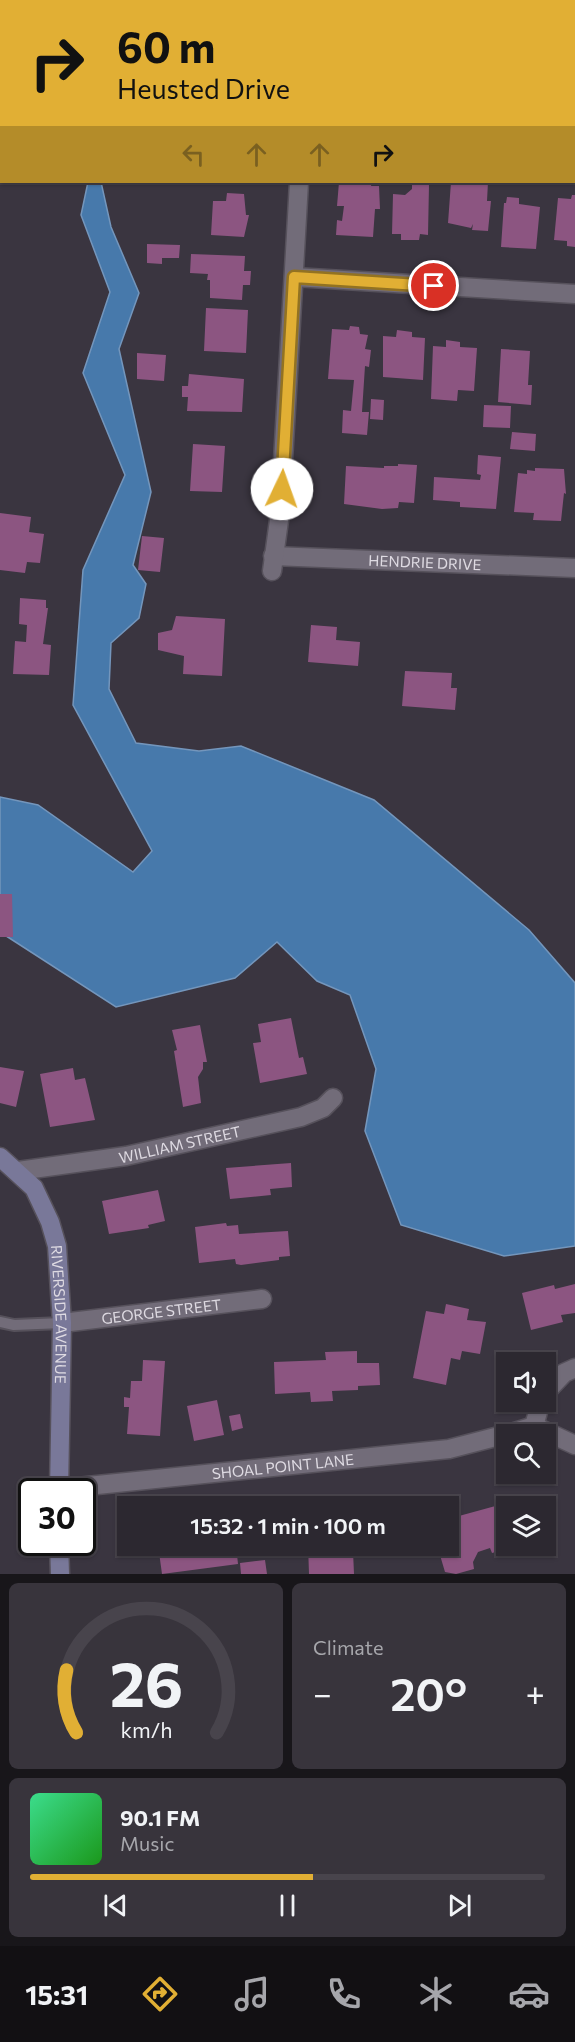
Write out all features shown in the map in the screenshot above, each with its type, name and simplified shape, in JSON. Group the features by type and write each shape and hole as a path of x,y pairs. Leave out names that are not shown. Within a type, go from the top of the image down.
{"street":[{"path":"299,183 294,277 575,294"},
{"name":"HENDRIE DRIVE","path":"294,277 280,513 273,564 575,568"},
{"name":"WILLIAM STREET","path":"18,1171 126,1156 302,1117 323,1108 333,1098"},
{"name":"RIVERSIDE AVENUE","path":"0,1157 34,1188 53,1230 61,1281 62,1323 58,1478"},
{"name":"GEORGE STREET","path":"62,1323 262,1299"},
{"path":"556,1381 564,1373 575,1368"},
{"path":"556,1436 575,1444"},
{"name":"SHOAL POINT LANE","path":"96,1486 449,1449 496,1437"},
{"path":"59,1556 60,1574"}],"lane":[{"path":"0,1322 14,1325 62,1323"}],"water":[{"path":"88,183 101,183 111,227 139,293 119,349 151,492 133,565 146,584 139,618 111,643 109,689 136,743 199,751 241,746 374,800 529,930 575,983 575,1246 504,1256 401,1225 365,1131 376,1069 350,995 317,981 277,942 235,978 116,1007 0,932 0,797 38,805 133,872 152,851 73,705 83,570 125,475 83,373 110,292 81,215"}],"building":[{"path":"339,183 372,183 371,186 379,186 380,209 375,209 373,237 336,235 337,220 342,221 344,206 337,206"},
{"path":"451,183 488,183 487,201 491,201 488,231 472,230 473,224 471,228 448,223"},
{"path":"412,184 429,185 428,235 420,234 419,240 401,240 401,234 392,234 393,194 405,195 412,189"},
{"path":"227,193 244,194 246,215 249,215 244,237 211,235 213,201 226,201"},
{"path":"572,195 575,195 575,247 567,246 567,241 554,240 558,198 571,199"},
{"path":"507,197 519,198 519,204 540,207 536,249 501,247 504,203"},
{"path":"147,244 180,245 179,258 162,258 162,264 147,263"},
{"path":"191,254 245,256 244,271 251,271 250,285 243,285 242,300 210,298 208,274 190,273"},
{"path":"206,308 248,310 246,353 204,351"},
{"path":"350,326 359,327 360,334 368,335 365,349 371,350 369,367 365,366 362,412 369,412 367,435 342,433 343,410 351,411 354,380 328,379 332,329 349,330"},
{"path":"397,330 412,332 412,337 425,338 423,380 383,377 383,336 396,337"},
{"path":"446,340 460,342 460,347 477,348 474,391 458,390 457,401 431,399 433,346 446,347"},
{"path":"501,349 530,351 528,385 532,385 531,405 498,402"},
{"path":"137,353 166,355 164,381 137,379"},
{"path":"189,374 244,379 242,412 187,411 188,397 182,397 182,386 188,386"},
{"path":"371,399 384,400 383,420 370,419"},
{"path":"484,405 511,406 510,428 483,427"},
{"path":"512,432 536,434 535,451 510,449"},
{"path":"193,444 225,446 222,492 190,491"},
{"path":"478,455 501,457 496,509 460,507 460,502 433,500 434,477 480,480 481,475 477,474"},
{"path":"398,464 417,465 414,503 399,502 398,508 382,509 344,504 346,466 384,468 384,466 398,466"},
{"path":"535,468 564,469 566,494 564,493 561,521 533,520 534,513 514,512 518,473 527,474 527,470 535,471"},
{"path":"0,513 31,517 29,532 44,534 40,563 27,562 25,573 0,570"},
{"path":"142,536 164,538 160,572 138,570"},
{"path":"20,598 46,600 46,608 48,608 43,644 51,645 49,675 13,674 15,641 26,642 27,625 19,624"},
{"path":"176,616 225,619 222,676 183,674 184,656 158,650 158,633 172,630"},
{"path":"311,625 337,627 336,640 360,642 358,666 308,662"},
{"path":"405,671 452,673 451,688 457,688 455,710 402,706"},
{"path":"0,894 12,894 13,937 0,937"},
{"path":"291,1018 299,1058 303,1057 307,1074 260,1083 253,1043 261,1042 258,1024"},
{"path":"200,1025 207,1062 203,1062 203,1069 198,1077 201,1103 183,1107 174,1051 177,1050 172,1030"},
{"path":"0,1067 24,1071 16,1107 0,1103"},
{"path":"73,1068 75,1080 85,1078 95,1120 50,1127 40,1074"},
{"path":"291,1163 292,1187 270,1189 271,1195 230,1199 226,1168"},
{"path":"158,1190 165,1221 148,1225 149,1228 109,1234 102,1201"},
{"path":"226,1223 227,1226 238,1225 239,1234 288,1231 290,1256 279,1257 279,1260 241,1265 236,1264 235,1259 199,1263 195,1227"},
{"path":"575,1284 575,1313 561,1315 563,1322 531,1330 522,1293 554,1285 555,1289"},
{"path":"446,1304 469,1309 467,1320 486,1322 480,1354 462,1351 460,1360 451,1358 446,1385 413,1378 426,1311 444,1314"},
{"path":"357,1351 357,1363 379,1363 380,1385 358,1386 358,1390 332,1391 333,1401 311,1402 310,1392 275,1394 274,1362 326,1360 325,1352"},
{"path":"143,1360 165,1361 160,1436 127,1434 129,1407 124,1407 124,1397 130,1398 131,1381 142,1381"},
{"path":"217,1400 224,1435 194,1441 187,1406"},
{"path":"240,1414 243,1428 232,1431 229,1416"},
{"path":"496,1506 496,1552 492,1553 490,1548 478,1552 473,1562 474,1569 456,1574 445,1572 440,1556 459,1556 459,1516"},
{"path":"160,1556 237,1556 238,1564 162,1574"},
{"path":"308,1556 353,1556 354,1574 309,1574"},
{"path":"265,1560 267,1574 241,1574 240,1563"}],"route":[{"path":"282,489 294,277 434,286"}]}
